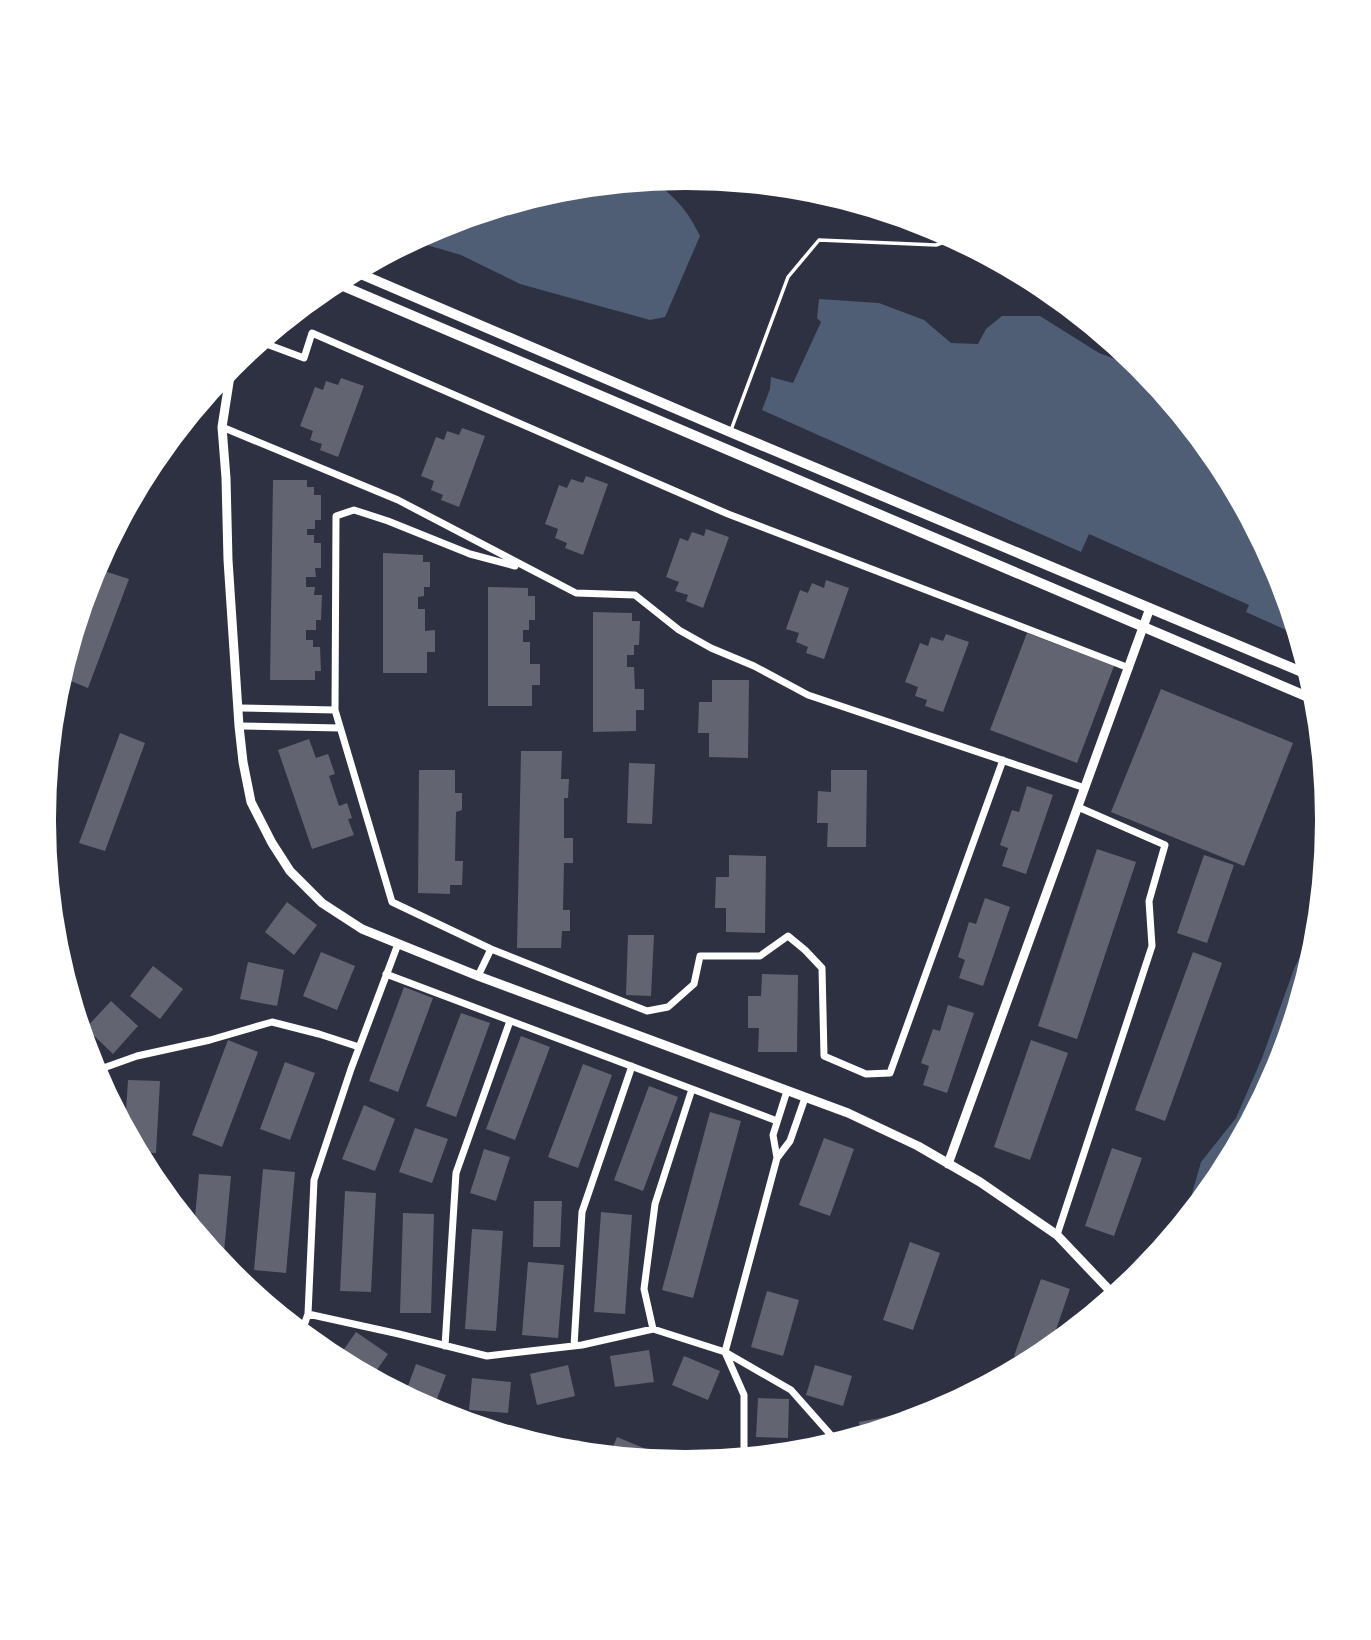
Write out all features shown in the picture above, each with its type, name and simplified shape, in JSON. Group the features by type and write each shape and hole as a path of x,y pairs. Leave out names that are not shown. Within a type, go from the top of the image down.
{"main road":[{"path":"368,277 1297,670"},
{"path":"350,288 1302,695"}],"street":[{"path":"271,346 304,358 312,333 729,514 1129,668"},
{"path":"228,388 222,427 228,560 243,762 251,802 290,871 322,903 362,929 478,976 848,1113 918,1146 980,1182 1057,1235 1107,1288"},
{"path":"222,427 398,500 576,593 635,595 679,630 808,695 1085,788"},
{"path":"526,568 470,554 354,510 335,516 335,710 392,902 491,949 647,1011 668,1007 694,984 700,956 760,956 788,936 822,968 824,1056 866,1074 890,1073 1003,760"},
{"path":"948,1164 1150,608"},
{"path":"239,708 335,710"},
{"path":"239,726 340,728"},
{"path":"1057,1235 1152,946 1149,901 1165,845 1078,807"},
{"path":"305,1321 308,1314 314,1180 359,1047 398,944"},
{"path":"478,976 491,949"},
{"path":"386,974 777,1121"},
{"path":"444,1346 456,1173 510,1021"},
{"path":"107,1067 137,1055 209,1040 272,1022 359,1047"},
{"path":"574,1346 582,1212 632,1066"},
{"path":"653,1329 644,1289 655,1204 692,1089"},
{"path":"777,1158 773,1135 787,1091"},
{"path":"744,1446 744,1395 725,1352 777,1158 790,1141 805,1098"},
{"path":"308,1314 487,1356 574,1346 653,1329 725,1352 791,1390 828,1433"}],"lane":[{"path":"730,432 788,277 819,240 939,244"}],"water":[{"path":"666,191 691,219 700,236 665,317 650,320 520,284 461,255 428,245 523,212 603,196 644,192"},
{"path":"819,299 879,303 924,320 951,343 978,344 986,329 1002,316 1040,316 1099,353 1113,358 1159,405 1209,470 1250,542 1286,630 1246,612 1249,605 1089,534 1081,552 762,410 770,389 771,377 793,383 821,322 817,318"},
{"path":"1300,957 1282,1022 1267,1061 1231,1135 1192,1193 1201,1162 1236,1118 1262,1058"}],"building":[{"path":"341,378 364,386 338,457 320,450 322,444 310,440 313,431 300,426 315,387 323,390 326,381 338,385"},
{"path":"462,428 485,436 459,507 441,500 443,495 431,490 434,481 421,476 436,437 444,440 447,431 459,435"},
{"path":"586,476 608,484 583,555 565,548 567,543 555,538 558,529 545,524 559,485 567,488 571,479 583,483"},
{"path":"273,480 307,480 307,487 314,487 314,495 321,495 321,520 315,520 315,529 307,529 307,535 314,535 314,543 321,543 321,568 315,568 316,577 306,577 306,587 315,587 314,595 322,595 321,620 316,620 316,630 306,630 306,640 313,640 313,647 320,647 321,671 315,671 315,680 270,680"},
{"path":"706,529 729,537 703,608 686,601 688,595 675,591 679,582 666,577 680,538 688,541 692,532 704,536"},
{"path":"383,553 423,555 423,562 430,562 430,587 424,587 424,596 418,597 418,609 425,609 425,631 435,630 435,652 427,652 427,673 383,673"},
{"path":"107,572 129,579 88,688 72,681 89,618"},
{"path":"826,580 849,588 824,659 806,653 808,647 796,642 799,633 786,629 800,590 808,593 812,583 824,588"},
{"path":"488,587 528,588 528,596 535,596 535,620 529,620 529,630 523,630 523,642 530,642 530,664 540,664 540,685 532,685 532,706 488,706"},
{"path":"593,612 632,613 632,621 640,621 639,645 634,645 634,655 627,655 627,667 634,667 635,689 644,689 644,710 636,710 636,731 593,732"},
{"path":"1027,633 1114,666 1077,763 990,730"},
{"path":"946,634 969,642 943,712 925,706 927,700 915,696 918,687 905,682 920,643 928,646 931,637 943,641"},
{"path":"712,680 749,680 748,758 709,757 709,733 698,733 699,702 712,702"},
{"path":"1161,689 1293,743 1244,866 1111,812"},
{"path":"120,733 145,743 105,851 79,843"},
{"path":"309,739 316,758 328,754 335,774 329,776 339,806 347,803 352,818 348,819 354,835 312,849 278,750"},
{"path":"521,751 562,751 561,779 569,779 568,798 564,798 564,838 573,838 573,863 564,863 563,910 570,910 570,931 562,931 561,948 517,948"},
{"path":"629,763 655,764 652,824 627,823"},
{"path":"419,770 455,770 455,793 462,793 462,810 456,812 455,861 463,861 462,885 450,885 450,894 418,893"},
{"path":"831,770 867,770 866,847 827,847 828,823 817,823 818,791 831,792"},
{"path":"1027,786 1053,795 1026,874 1002,866 1008,848 1000,845 1012,810 1019,812"},
{"path":"1097,849 1136,862 1077,1039 1038,1026"},
{"path":"729,855 766,856 765,933 726,932 726,908 715,908 716,877 729,877"},
{"path":"1204,855 1234,865 1207,943 1177,933"},
{"path":"985,898 1010,907 983,986 959,978 965,960 958,957 969,922 976,924"},
{"path":"287,902 317,925 294,955 265,932"},
{"path":"628,935 654,935 651,996 626,995"},
{"path":"321,952 355,966 337,1010 303,996"},
{"path":"1193,952 1222,963 1165,1121 1135,1110"},
{"path":"248,962 284,970 277,1006 240,999"},
{"path":"153,966 183,989 160,1019 130,996"},
{"path":"762,974 798,975 797,1052 758,1052 759,1028 748,1028 748,996 761,996"},
{"path":"404,987 433,998 398,1092 369,1081"},
{"path":"111,1001 138,1026 113,1054 94,1036 90,1024"},
{"path":"948,1005 974,1013 947,1093 923,1085 929,1066 921,1063 933,1029 940,1031"},
{"path":"461,1013 490,1023 456,1117 426,1106"},
{"path":"521,1036 550,1047 515,1140 486,1129"},
{"path":"228,1040 258,1052 222,1147 192,1135"},
{"path":"1031,1040 1068,1053 1030,1160 994,1147"},
{"path":"285,1062 315,1073 290,1140 260,1129"},
{"path":"583,1064 612,1075 578,1168 548,1157"},
{"path":"128,1080 160,1081 156,1153 151,1153 126,1108"},
{"path":"649,1086 678,1097 643,1191 614,1180"},
{"path":"364,1105 395,1119 375,1171 342,1159"},
{"path":"710,1112 741,1121 693,1298 662,1290"},
{"path":"415,1128 448,1139 432,1183 399,1172"},
{"path":"824,1138 854,1149 830,1216 799,1205"},
{"path":"1112,1148 1142,1158 1114,1236 1085,1226"},
{"path":"484,1149 510,1157 496,1201 470,1193"},
{"path":"263,1169 295,1172 286,1273 254,1270"},
{"path":"199,1174 231,1176 224,1248 195,1214"},
{"path":"345,1191 376,1193 371,1292 340,1291"},
{"path":"534,1201 562,1201 560,1247 533,1247"},
{"path":"601,1212 632,1215 625,1314 594,1312"},
{"path":"403,1213 434,1214 431,1313 400,1313"},
{"path":"472,1229 503,1231 496,1331 465,1329"},
{"path":"910,1242 940,1253 913,1330 883,1320"},
{"path":"528,1262 564,1265 558,1338 522,1335"},
{"path":"1041,1279 1070,1289 1057,1328 1014,1356"},
{"path":"767,1291 799,1300 783,1356 751,1347"},
{"path":"356,1332 388,1354 378,1369 345,1348"},
{"path":"649,1350 654,1382 615,1387 610,1356"},
{"path":"684,1356 720,1371 708,1400 672,1385"},
{"path":"416,1364 446,1375 437,1398 408,1385"},
{"path":"568,1365 575,1396 537,1405 530,1374"},
{"path":"815,1365 852,1376 843,1406 806,1395"},
{"path":"472,1378 511,1382 508,1413 469,1410"},
{"path":"758,1398 789,1399 788,1438 756,1437"},
{"path":"883,1418 860,1425 859,1422"},
{"path":"617,1437 643,1448 614,1445"}]}
